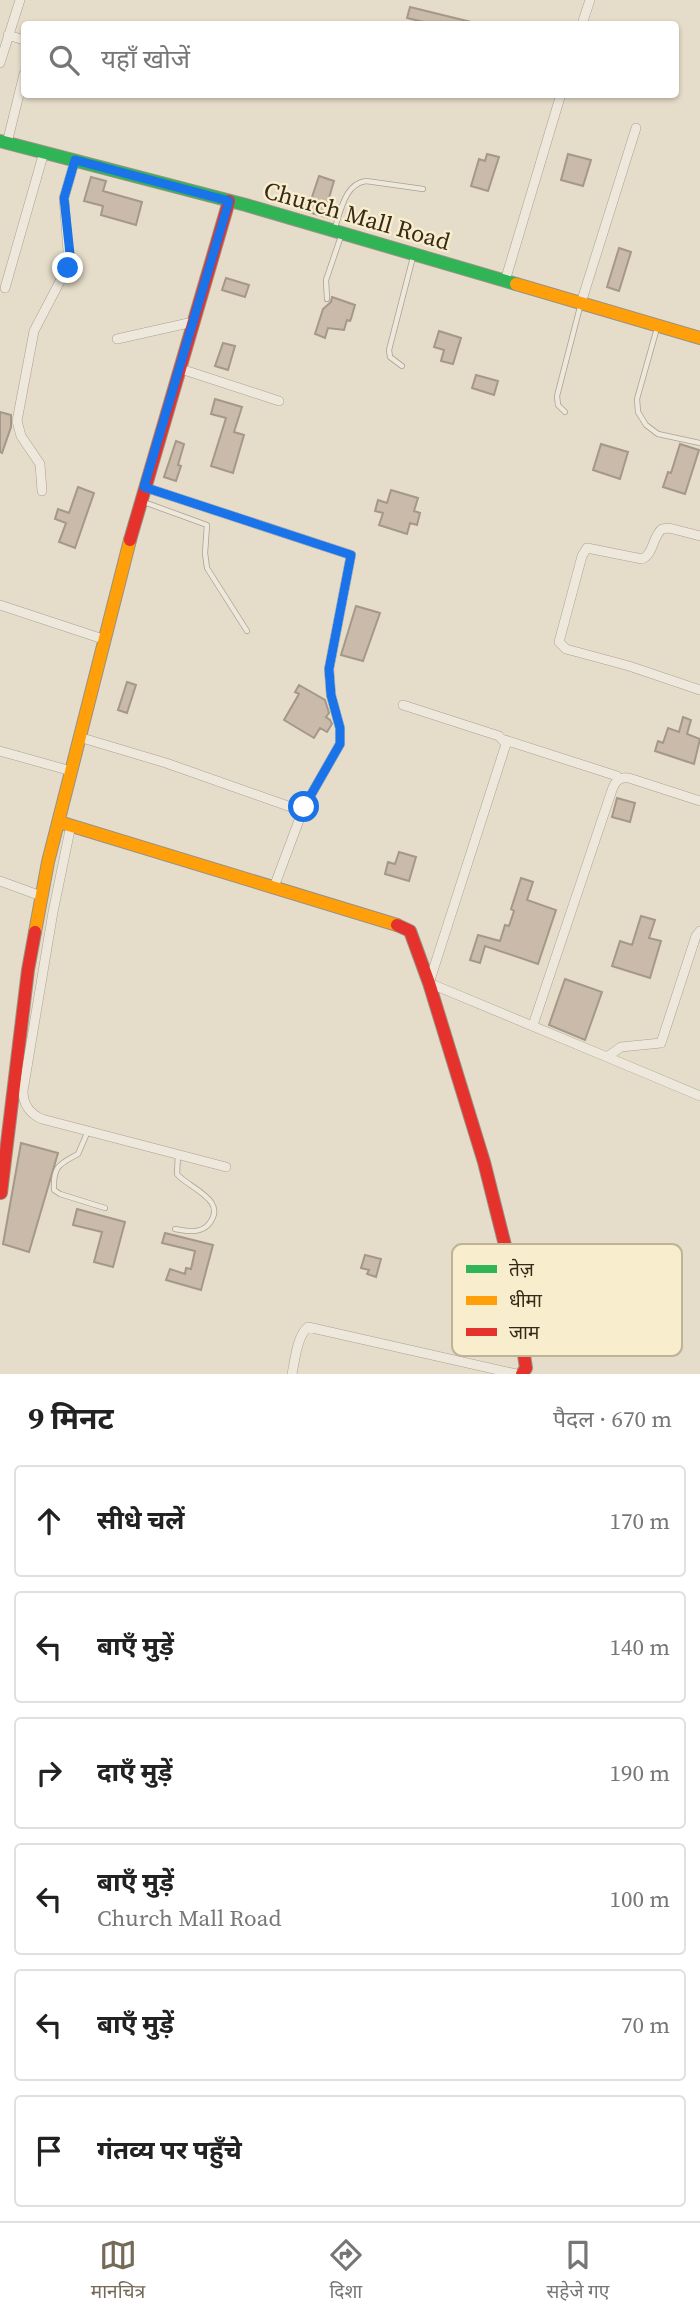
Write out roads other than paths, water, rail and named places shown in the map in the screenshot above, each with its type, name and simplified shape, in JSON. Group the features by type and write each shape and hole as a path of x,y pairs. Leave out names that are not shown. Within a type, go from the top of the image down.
{"street":[{"path":"0,63 20,0"},
{"path":"583,21 590,0"},
{"path":"8,35 21,39"},
{"path":"3,142 21,84"},
{"path":"505,281 560,98"},
{"path":"581,303 636,128"},
{"name":"Church Mall Road","path":"3,142 229,201 700,338"},
{"path":"5,288 44,152"},
{"path":"42,491 40,464 21,436 17,421 34,331 69,264 64,198 75,160"},
{"path":"226,1167 36,1116 28,1108 23,1094 53,912 71,771 142,494 229,201"},
{"path":"117,338 193,322"},
{"path":"181,369 279,401"},
{"path":"142,494 351,555 329,669 331,695 340,728 340,744 302,811 274,887"},
{"path":"700,536 669,528 662,529 657,534 649,555 642,559 587,548 582,556 559,642 566,649 629,666 700,690"},
{"path":"0,605 103,639"},
{"path":"403,705 617,776"},
{"path":"79,737 166,763 302,811"},
{"path":"429,983 506,749 505,740"},
{"path":"0,751 71,771"},
{"path":"533,1025 611,793 618,780 629,778 700,801"},
{"path":"65,823 407,929 412,935 429,983 484,1162 505,1244"},
{"path":"1,1193 16,1056 41,896 65,823"},
{"path":"0,881 41,896"},
{"path":"607,1057 621,1047 661,1043 700,931"},
{"path":"429,983 700,1096"},
{"path":"292,1374 300,1340 309,1327 516,1374"},
{"path":"522,1374 526,1368 524,1356"}],"lane":[{"path":"327,299 326,281 350,188 366,181 423,189"},
{"path":"402,366 390,357 389,346 413,254"},
{"path":"565,412 558,405 557,396 581,303"},
{"path":"658,325 638,399 638,412 646,425 658,435 700,443"},
{"path":"142,494 206,525 207,568 247,631"},
{"path":"88,1131 78,1154 59,1164 54,1190 105,1208"},
{"path":"175,1229 190,1232 201,1230 209,1223 213,1214 209,1198 177,1174 178,1154"}]}
